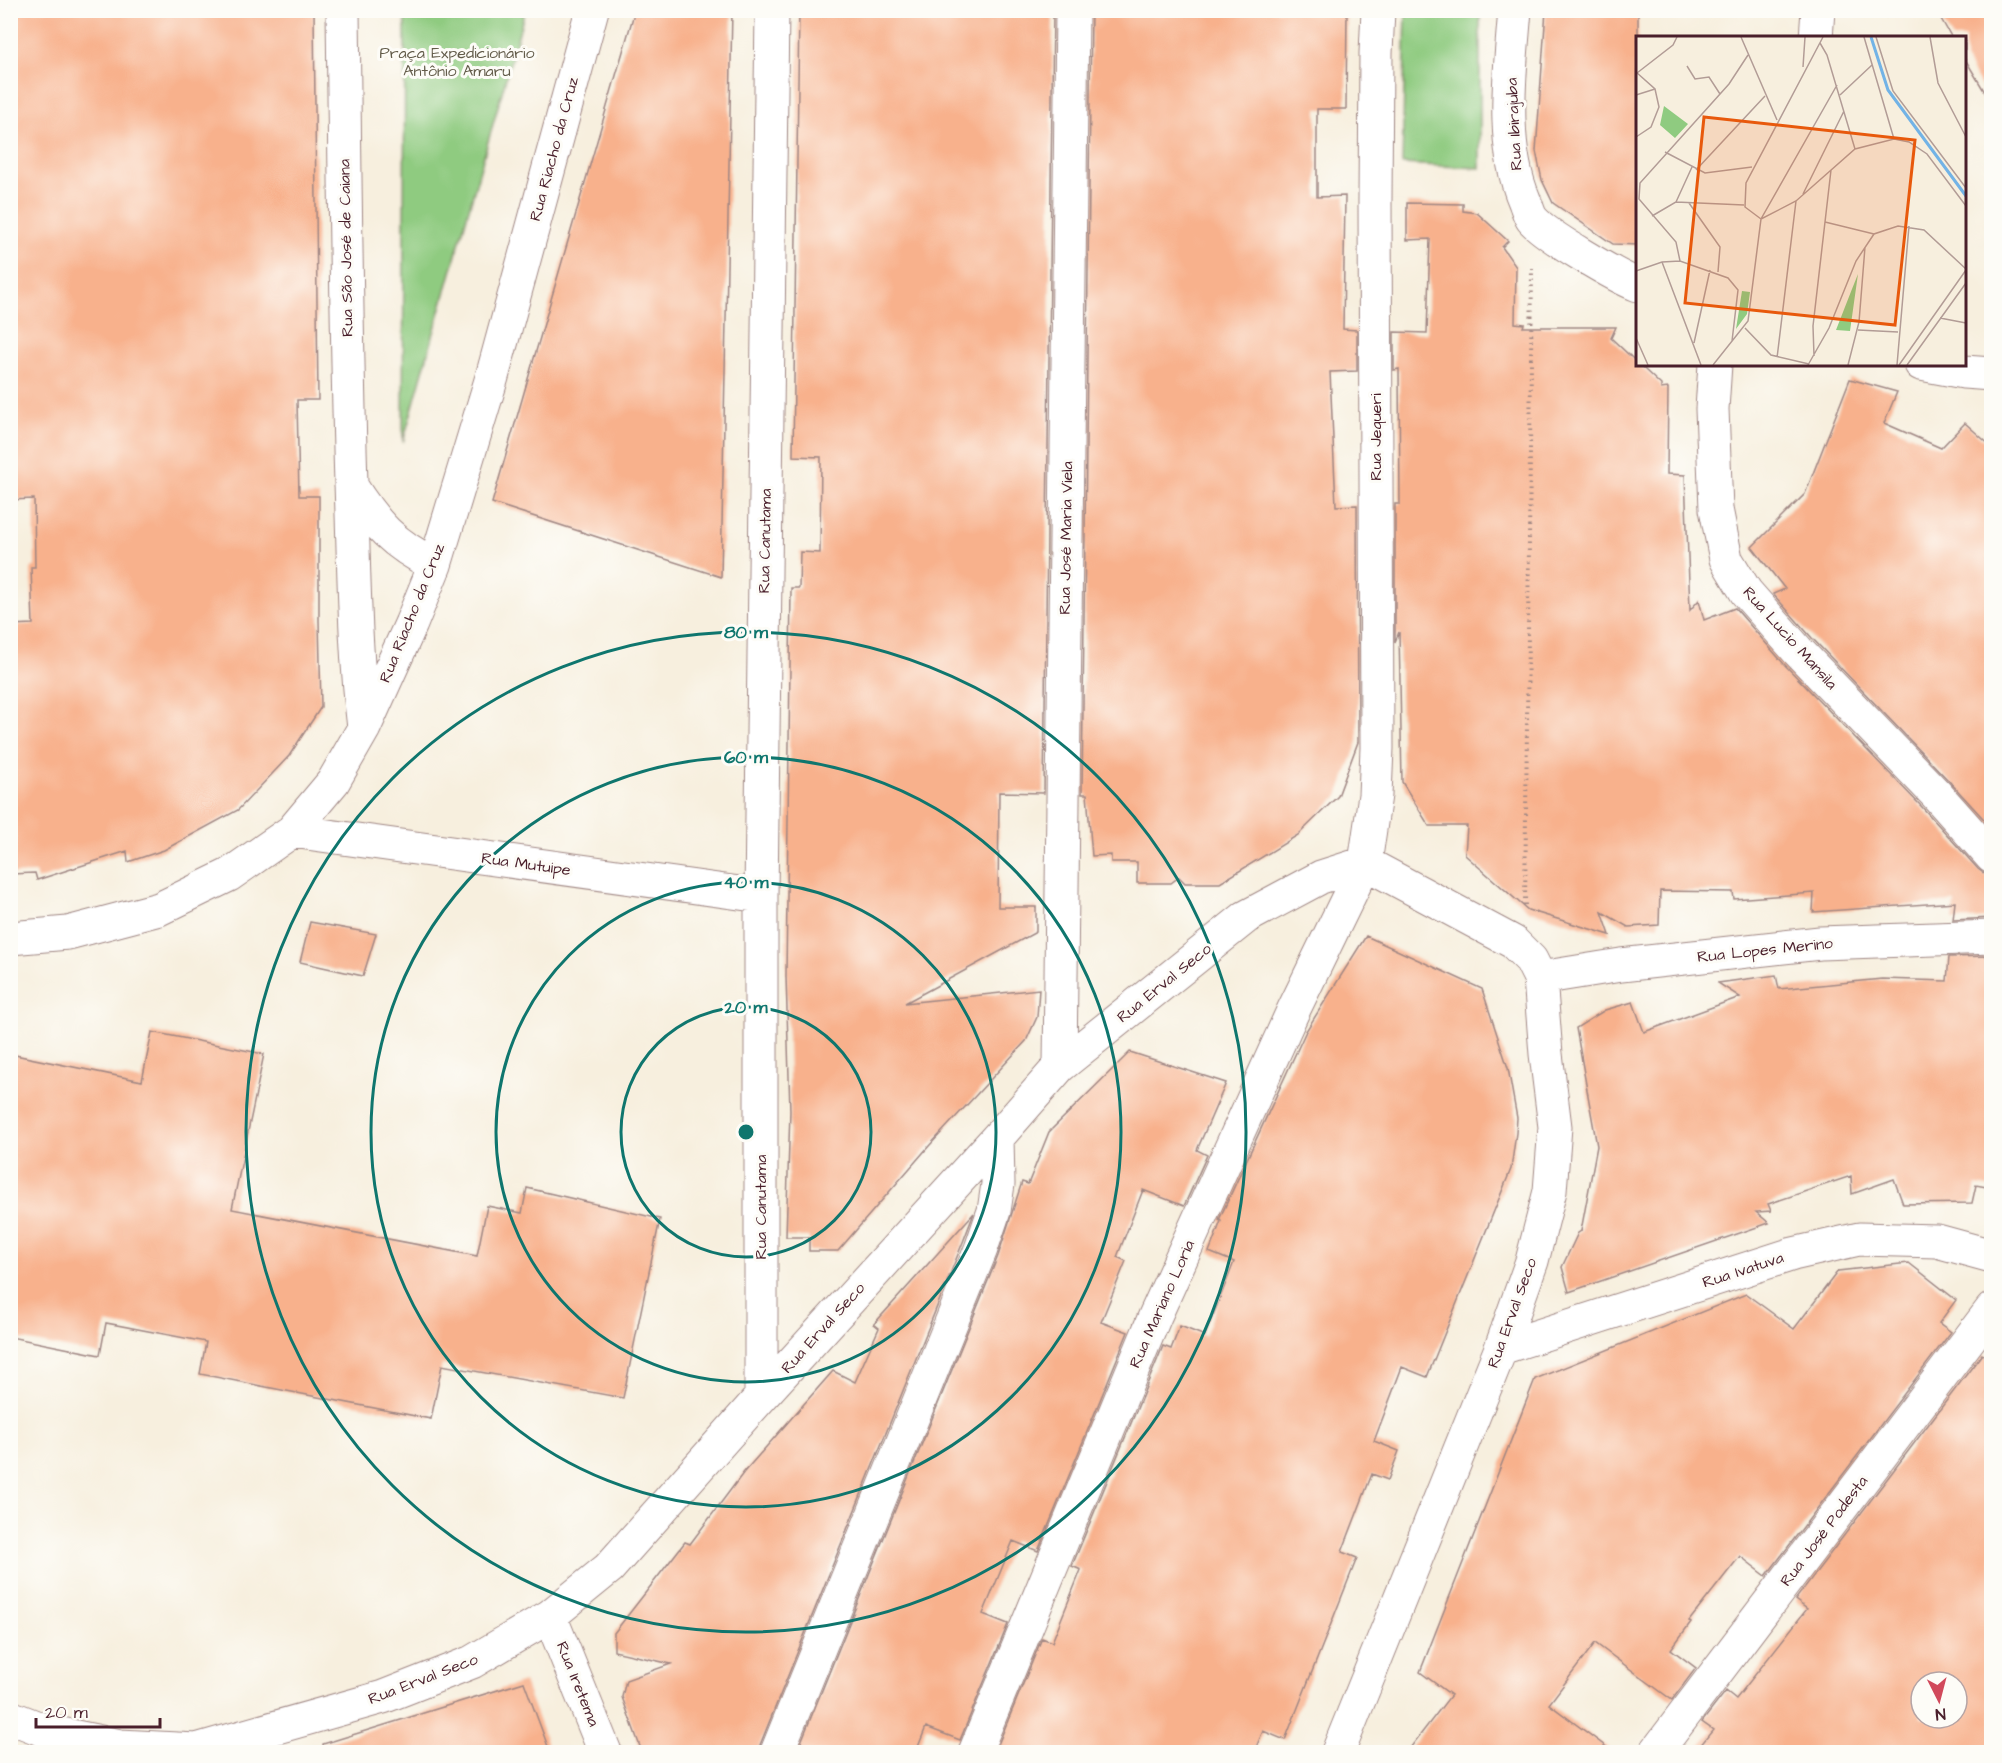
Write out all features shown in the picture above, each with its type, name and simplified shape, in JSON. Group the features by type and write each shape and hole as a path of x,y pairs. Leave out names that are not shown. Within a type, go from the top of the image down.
{"street":[{"name":"Rua São José de Caiana","path":"343,10 354,615 364,728"},
{"name":"Rua Riacho da Cruz","path":"10,938 68,933 159,909 229,875 292,831 333,782 364,728 435,565 492,377 592,10"},
{"name":"Rua Canutama","path":"760,1396 761,896 772,10"},
{"name":"Rua José Maria Viela","path":"1060,1066 1072,10"},
{"name":"Rua Jequeri","path":"1365,863 1375,795 1377,748 1375,167 1378,10"},
{"name":"Rua Ibirajuba","path":"1515,10 1509,97 1514,169 1532,219"},
{"path":"1816,36 1818,10"},
{"path":"1532,219 1601,266 1622,279 1636,284"},
{"name":"Rua Lucio Mansila","path":"1714,366 1712,409 1716,510 1726,559 1746,592 1798,651 1936,794 1992,858"},
{"path":"1932,366 1992,374"},
{"path":"351,486 370,516 389,536 413,554 435,565"},
{"name":"Rua Mutuipe","path":"292,831 761,896"},
{"name":"Rua Erval Seco","path":"10,1717 46,1731 120,1746 196,1751 382,1697 472,1662 550,1616 609,1568 760,1396 997,1138 1060,1066 1246,917 1321,877 1365,863 1513,942 1531,960 1540,978 1555,1127 1550,1191 1532,1261 1501,1348 1338,1752"},
{"name":"Rua Mariano Loria","path":"975,1752 1155,1316 1293,1011 1365,863"},
{"name":"Rua Lopes Merino","path":"1540,978 1621,965 1820,943 1992,937"},
{"path":"777,1752 981,1250 994,1211 998,1184 997,1138"},
{"name":"Rua Ivatuva","path":"1501,1348 1793,1254 1859,1239 1937,1241 1992,1256"},
{"name":"Rua José Podesta","path":"1656,1752 1992,1309"},
{"name":"Rua Iretema","path":"550,1616 605,1752"}],"path":[{"path":"1513,942 1524,910 1526,895 1532,219"}],"green space":[{"name":"Praça Expedicionário Antônio Amaru","path":"406,11 525,11 403,442 405,15"},
{"path":"1406,11 1480,11 1480,168 1402,164"}],"building":[{"path":"10,10 314,10 318,400 297,400 299,496 319,496 321,707 289,756 238,810 164,850 128,862 127,851 37,880 35,873 10,874 10,625 33,624 31,567 35,567 34,499 10,500"},
{"path":"635,10 732,10 721,577 492,503"},
{"path":"1053,10 1044,793 999,792 998,907 1036,907 1036,932 905,1003 1039,989 1037,1017 1026,1041 929,1146 838,1251 809,1251 809,1237 786,1237 790,1111 786,976 791,588 799,588 800,552 820,553 821,457 793,456 799,11"},
{"path":"1091,10 1347,10 1346,109 1317,109 1317,197 1345,196 1343,329 1357,330 1357,371 1330,372 1336,506 1357,505 1358,742 1338,796 1298,835 1220,883 1185,883 1179,877 1171,883 1137,883 1137,862 1111,862 1111,855 1092,856 1087,794 1082,794"},
{"path":"1546,10 1638,10 1636,245 1613,244 1553,203 1542,180 1536,151"},
{"path":"1936,10 1992,10 1992,104 1966,61 1966,36 1951,36"},
{"path":"1407,203 1463,204 1463,211 1477,213 1508,241 1502,247 1516,267 1515,323 1524,324 1523,327 1616,327 1611,338 1636,362 1636,366 1641,366 1661,385 1661,389 1668,388 1667,474 1685,475 1690,610 1699,600 1704,620 1735,608 1784,664 1922,807 1978,869 1986,875 1992,875 1992,918 1953,920 1955,902 1813,912 1814,893 1734,899 1733,892 1660,891 1659,925 1628,927 1602,912 1610,935 1528,910 1465,855 1467,826 1429,826 1402,782 1399,632 1395,642 1395,504 1400,504 1399,369 1394,370 1394,332 1427,333 1430,239 1407,240"},
{"path":"1850,379 1897,392 1884,423 1941,448 1965,423 1992,447 1992,828 1773,594 1785,589 1752,547 1805,494"},
{"path":"310,922 376,934 363,976 300,962"},
{"path":"1366,936 1482,989 1508,1068 1517,1118 1516,1133 1511,1169 1427,1377 1402,1367 1374,1441 1399,1451 1388,1480 1372,1474 1342,1552 1357,1558 1285,1740 1263,1731 1254,1752 995,1752 1042,1638 1052,1642 1081,1570 1072,1566 1163,1346 1171,1349 1180,1326 1205,1336 1234,1262 1209,1252 1221,1221 1219,1220 1306,1031"},
{"path":"1992,956 1992,1188 1976,1185 1972,1203 1903,1204 1894,1179 1852,1194 1851,1176 1768,1204 1771,1211 1756,1212 1769,1223 1569,1292 1562,1267 1581,1231 1597,1146 1576,1028 1605,1010 1633,1002 1644,1032 1740,997 1718,983 1776,975 1779,989 1882,979 1947,981 1949,957"},
{"path":"152,1032 264,1054 232,1209 477,1256 487,1206 522,1213 527,1188 660,1219 623,1398 442,1365 431,1419 200,1374 206,1342 106,1323 100,1355 10,1337 10,1054 142,1081"},
{"path":"1130,1052 1226,1083 1197,1150 1207,1155 1184,1206 1143,1190 1117,1257 1126,1261 1101,1322 1128,1332 1038,1551 1013,1541 983,1614 1008,1624 960,1740 926,1727 916,1752 797,1752 998,1256 1022,1182 1028,1184 1049,1132"},
{"path":"974,1213 759,1752 642,1752 622,1697 626,1680 671,1664 614,1651 614,1633 685,1542 690,1544 744,1472 833,1371 855,1382 879,1328 874,1324"},
{"path":"1909,1263 1956,1300 1939,1323 1951,1332 1766,1576 1740,1556 1689,1621 1691,1622 1671,1649 1696,1668 1672,1700 1595,1643 1549,1704 1613,1752 1407,1752 1451,1695 1420,1672 1535,1379 1746,1294 1794,1329 1838,1271"},
{"path":"1982,1354 1992,1361 1992,1752 1695,1752 1713,1730 1702,1722 1726,1691 1736,1699 1807,1609 1795,1600"},
{"path":"524,1682 550,1752 324,1752 323,1744"}]}
